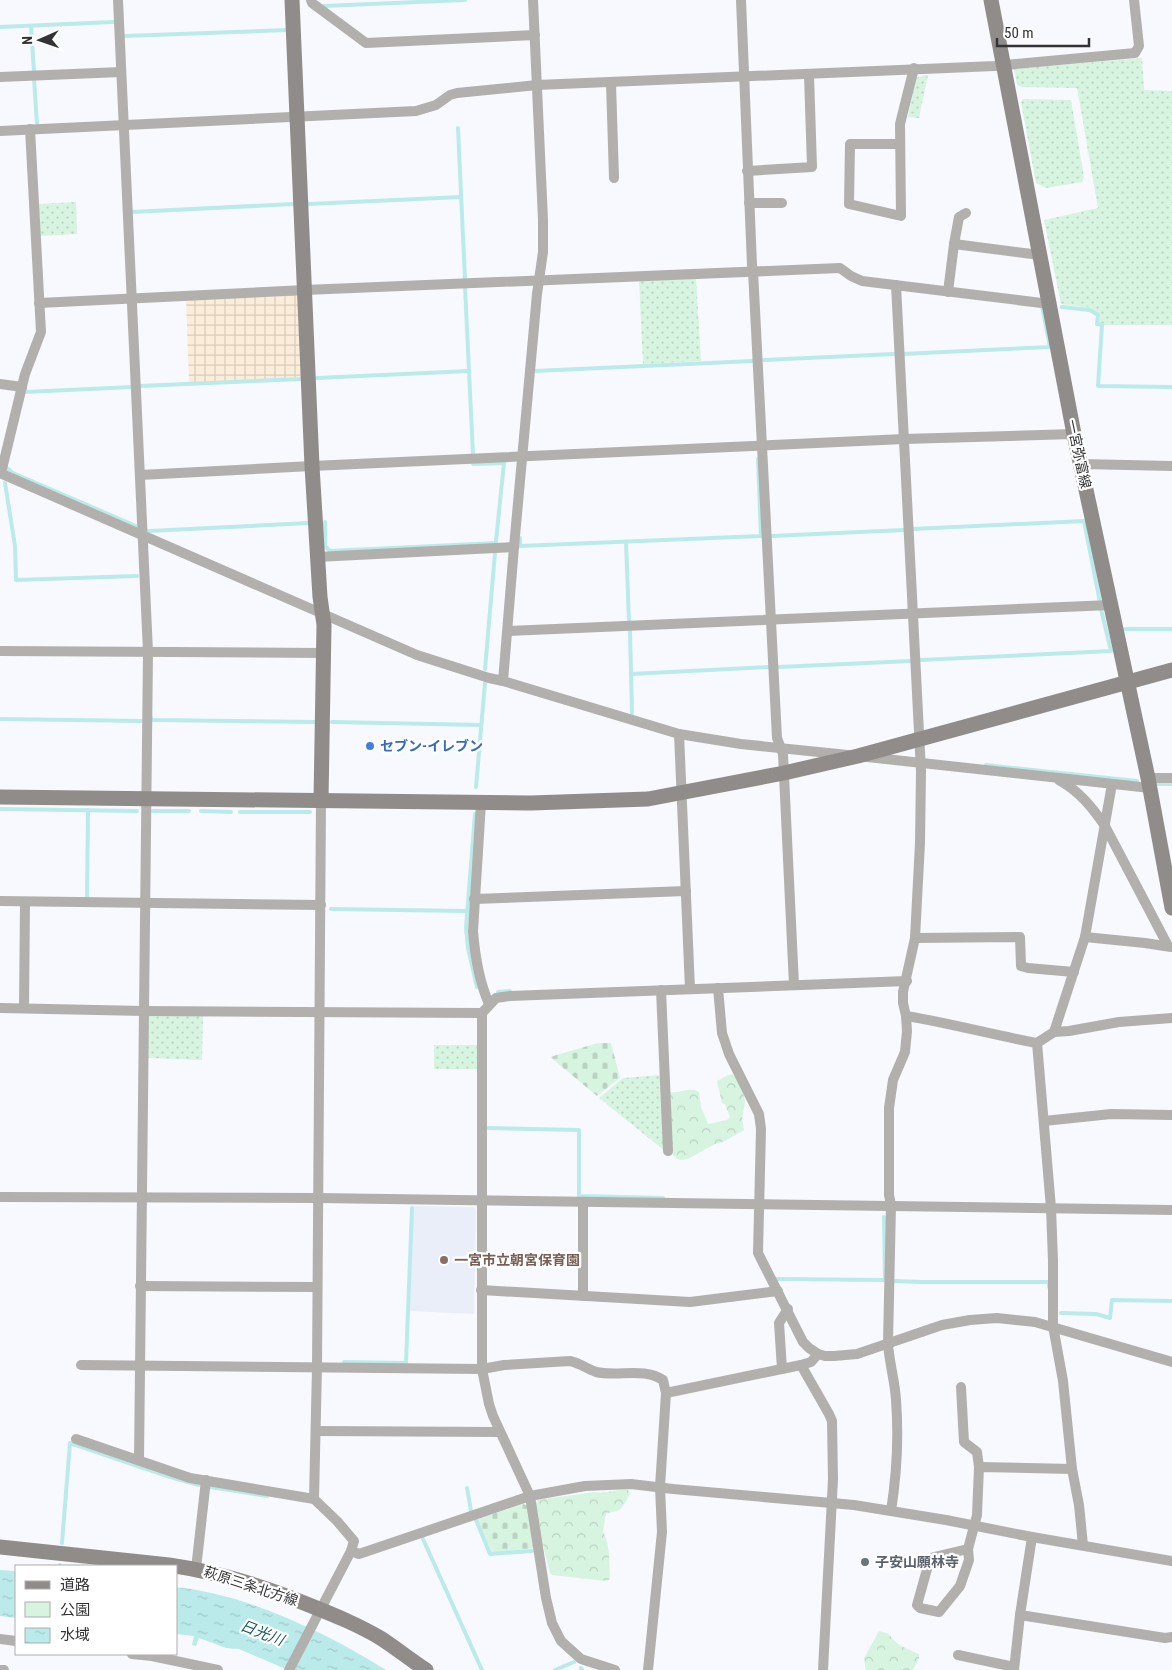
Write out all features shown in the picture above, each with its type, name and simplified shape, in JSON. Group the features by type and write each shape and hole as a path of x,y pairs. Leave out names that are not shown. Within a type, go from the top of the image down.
{"street":[{"path":"118,0 148,652 138,1460"},
{"path":"292,0 312,466 317,557 324,625 314,1498"},
{"path":"311,0 312,3 366,43 534,35"},
{"path":"503,681 544,220 533,0"},
{"path":"741,0 747,171 777,738 783,754 794,985"},
{"name":"一宮弥富線","path":"991,0 1074,434 1149,783 1172,908"},
{"path":"0,131 416,111 436,105 450,95 457,93 537,86 744,76 809,75 914,68 1004,66 1134,53 1139,46 1134,0"},
{"path":"900,144 850,144 849,204 901,216 900,124 914,68"},
{"path":"0,76 121,72"},
{"path":"747,171 812,167 809,75"},
{"path":"611,83 614,178"},
{"path":"30,129 41,332 24,374 0,473 417,655 679,734 723,742 1055,779 1112,784 1149,783 1172,778"},
{"path":"749,204 782,202"},
{"path":"948,292 959,218 966,213"},
{"path":"954,244 1040,255"},
{"path":"40,303 840,268 857,280 1050,304"},
{"path":"891,1511 898,1459 898,1433 896,1397 889,1361 888,1343 891,1205 889,1195 889,1108 893,1080 905,1052 907,1031 903,992 915,938 921,806 896,285"},
{"path":"0,384 22,387"},
{"path":"140,475 904,439 1074,434"},
{"path":"1081,464 1172,466"},
{"path":"317,557 514,547"},
{"path":"508,631 1111,605"},
{"path":"0,651 324,653"},
{"path":"0,797 481,803 648,799 784,773 858,756 918,738 1172,670"},
{"path":"679,734 690,989"},
{"path":"1055,779 1071,787 1093,808 1105,826 1170,947"},
{"path":"1054,1032 1085,937 1112,784"},
{"path":"481,803 474,899 475,951 482,987 490,1004"},
{"path":"474,899 686,891"},
{"path":"0,901 321,905"},
{"path":"24,1008 25,902"},
{"path":"915,938 1020,937 1021,966 1074,972"},
{"path":"1085,937 1170,947"},
{"path":"614,1670 581,1659 561,1641 552,1623 546,1598 530,1496 499,1432 489,1404 482,1369 482,1013 496,998 510,996 906,981"},
{"path":"718,988 722,1033 759,1114 761,1129 758,1253 803,1342 809,1348 825,1356 857,1354 942,1325 998,1318 1025,1320 1053,1326 1172,1362"},
{"path":"661,990 668,1151"},
{"path":"0,1008 144,1011 482,1013"},
{"path":"906,1016 947,1022 1010,1039 1037,1043 1054,1032 1119,1022 1172,1018"},
{"path":"1037,1043 1051,1208 1053,1326 1063,1381 1072,1469 1079,1505 1083,1545"},
{"path":"1044,1121 1111,1114 1172,1115"},
{"path":"0,1197 318,1198 1172,1210"},
{"path":"583,1202 583,1296"},
{"path":"140,1286 317,1287"},
{"path":"481,1290 690,1302 778,1291"},
{"path":"782,1368 779,1323 788,1310"},
{"path":"666,1393 801,1365 811,1362 818,1354"},
{"path":"81,1365 482,1369 504,1365 570,1361 577,1362 598,1372 648,1374 658,1377 663,1380 666,1393 660,1487 662,1532 658,1591 648,1670"},
{"path":"801,1365 832,1421 832,1502 822,1670"},
{"path":"961,1387 964,1442 978,1452 979,1466 977,1515 968,1549 969,1560 960,1586 944,1608 939,1612 920,1608 917,1605 929,1562 934,1557 968,1549"},
{"path":"316,1431 499,1432"},
{"path":"76,1439 175,1474 314,1498 331,1514 354,1541 351,1551 289,1670"},
{"path":"979,1466 1072,1469"},
{"path":"196,1568 206,1480"},
{"path":"351,1551 359,1554 530,1496 585,1486 631,1484 832,1502 1172,1561"},
{"path":"958,1655 1014,1669 1032,1538"},
{"name":"萩原三条北方線","path":"0,1547 168,1565"},
{"name":"萩原三条北方線","path":"178,1566 196,1568 265,1587 319,1612 342,1618 381,1639 426,1670"},
{"path":"1020,1615 1165,1638 1172,1637"},
{"path":"0,1639 15,1641"},
{"path":"142,1655 196,1668 218,1670"}],"shaded area":[{"path":"294,294 299,297 302,377 189,383 186,299"},
{"name":"一宮市立朝宮保育園","path":"413,1206 474,1207 476,1210 474,1314 410,1311"}],"green space":[{"path":"1142,58 1144,90 1172,91 1172,325 1102,325 1099,323 1099,315 1091,308 1061,304 1044,220 1098,208 1077,88 1022,87 1017,85 1014,69"},
{"path":"928,75 919,118 908,117 916,78"},
{"path":"1023,99 1071,100 1084,177 1082,182 1046,188 1036,183 1021,102"},
{"path":"76,202 77,234 40,236 38,204"},
{"path":"696,277 701,361 643,364 639,280"},
{"path":"148,1014 203,1015 202,1060 148,1058"},
{"path":"598,1043 611,1043 620,1078 597,1096 550,1057"},
{"path":"434,1045 477,1045 477,1069 434,1069"},
{"path":"732,1074 737,1077 743,1091 745,1102 742,1119 744,1130 688,1159 677,1159 670,1152 670,1092 695,1090 699,1092 701,1107 708,1124 727,1120 730,1117 725,1104 722,1103 717,1081"},
{"path":"661,1075 665,1151 599,1098 623,1078"},
{"path":"626,1489 630,1494 623,1506 617,1511 606,1514 603,1531 609,1553 610,1579 606,1581 552,1575 534,1504 538,1500"},
{"path":"524,1504 529,1507 535,1548 492,1553 476,1519"},
{"path":"879,1631 889,1634 898,1644 919,1654 919,1659 913,1670 866,1670 864,1658"}],"water":[{"path":"0,1570 15,1571 15,1618 0,1616"},
{"name":"日光川","path":"178,1587 230,1598 285,1617 338,1642 386,1670 288,1670 239,1649 226,1648 199,1638 196,1646 192,1645 194,1636 178,1634"}],"waterway":[{"path":"324,6 465,0"},
{"path":"0,27 113,22"},
{"path":"31,26 34,72"},
{"path":"124,36 287,30"},
{"path":"34,79 37,124"},
{"path":"458,128 465,280"},
{"path":"309,204 461,197"},
{"path":"132,212 294,204"},
{"path":"465,287 473,455"},
{"path":"903,354 1050,347 1042,306"},
{"path":"1062,307 1090,310 1098,315 1097,324 1102,325 1098,386 1172,387"},
{"path":"764,360 894,354"},
{"path":"535,371 753,361"},
{"path":"317,378 469,371"},
{"path":"140,386 302,379"},
{"path":"25,392 132,387"},
{"path":"520,538 520,546 761,536 758,459"},
{"path":"473,462 473,464 504,463 496,541"},
{"path":"7,468 13,473 136,526"},
{"path":"5,483 15,546 16,580 137,576"},
{"path":"912,529 1084,521 1100,602"},
{"path":"325,522 325,546 330,551 496,543"},
{"path":"149,531 309,523"},
{"path":"772,536 904,530"},
{"path":"626,542 629,622"},
{"path":"485,669 495,553"},
{"path":"920,660 1111,651 1101,609"},
{"path":"1125,629 1172,629"},
{"path":"630,631 632,713"},
{"path":"779,667 911,661"},
{"path":"631,674 768,667"},
{"path":"476,787 485,683"},
{"path":"151,718 151,720 315,722"},
{"path":"0,719 141,721"},
{"path":"332,722 481,725"},
{"path":"986,765 1137,781"},
{"path":"1158,784 1172,784"},
{"path":"0,809 137,811"},
{"path":"87,898 88,810"},
{"path":"153,811 189,811"},
{"path":"201,811 231,812"},
{"path":"240,812 310,812"},
{"path":"475,814 466,928 468,948 477,987"},
{"path":"331,909 466,911"},
{"path":"498,992 510,991"},
{"path":"487,1128 579,1130 579,1196 663,1198"},
{"path":"344,1362 406,1363 412,1208"},
{"path":"776,1279 885,1280 884,1217"},
{"path":"893,1281 1049,1282 1049,1287"},
{"path":"1061,1313 1096,1314 1110,1318 1112,1300 1172,1301"},
{"path":"62,1543 70,1443 199,1485"},
{"path":"210,1487 267,1496"},
{"path":"467,1488 471,1511"},
{"path":"476,1520 490,1554 532,1551"},
{"path":"423,1539 482,1670"},
{"path":"555,1670 574,1662"}],"place":[{"name":"セブン-イレブン","path":"370,746"},
{"name":"一宮市立朝宮保育園","path":"444,1260"},
{"name":"子安山願林寺","path":"865,1562"}]}
